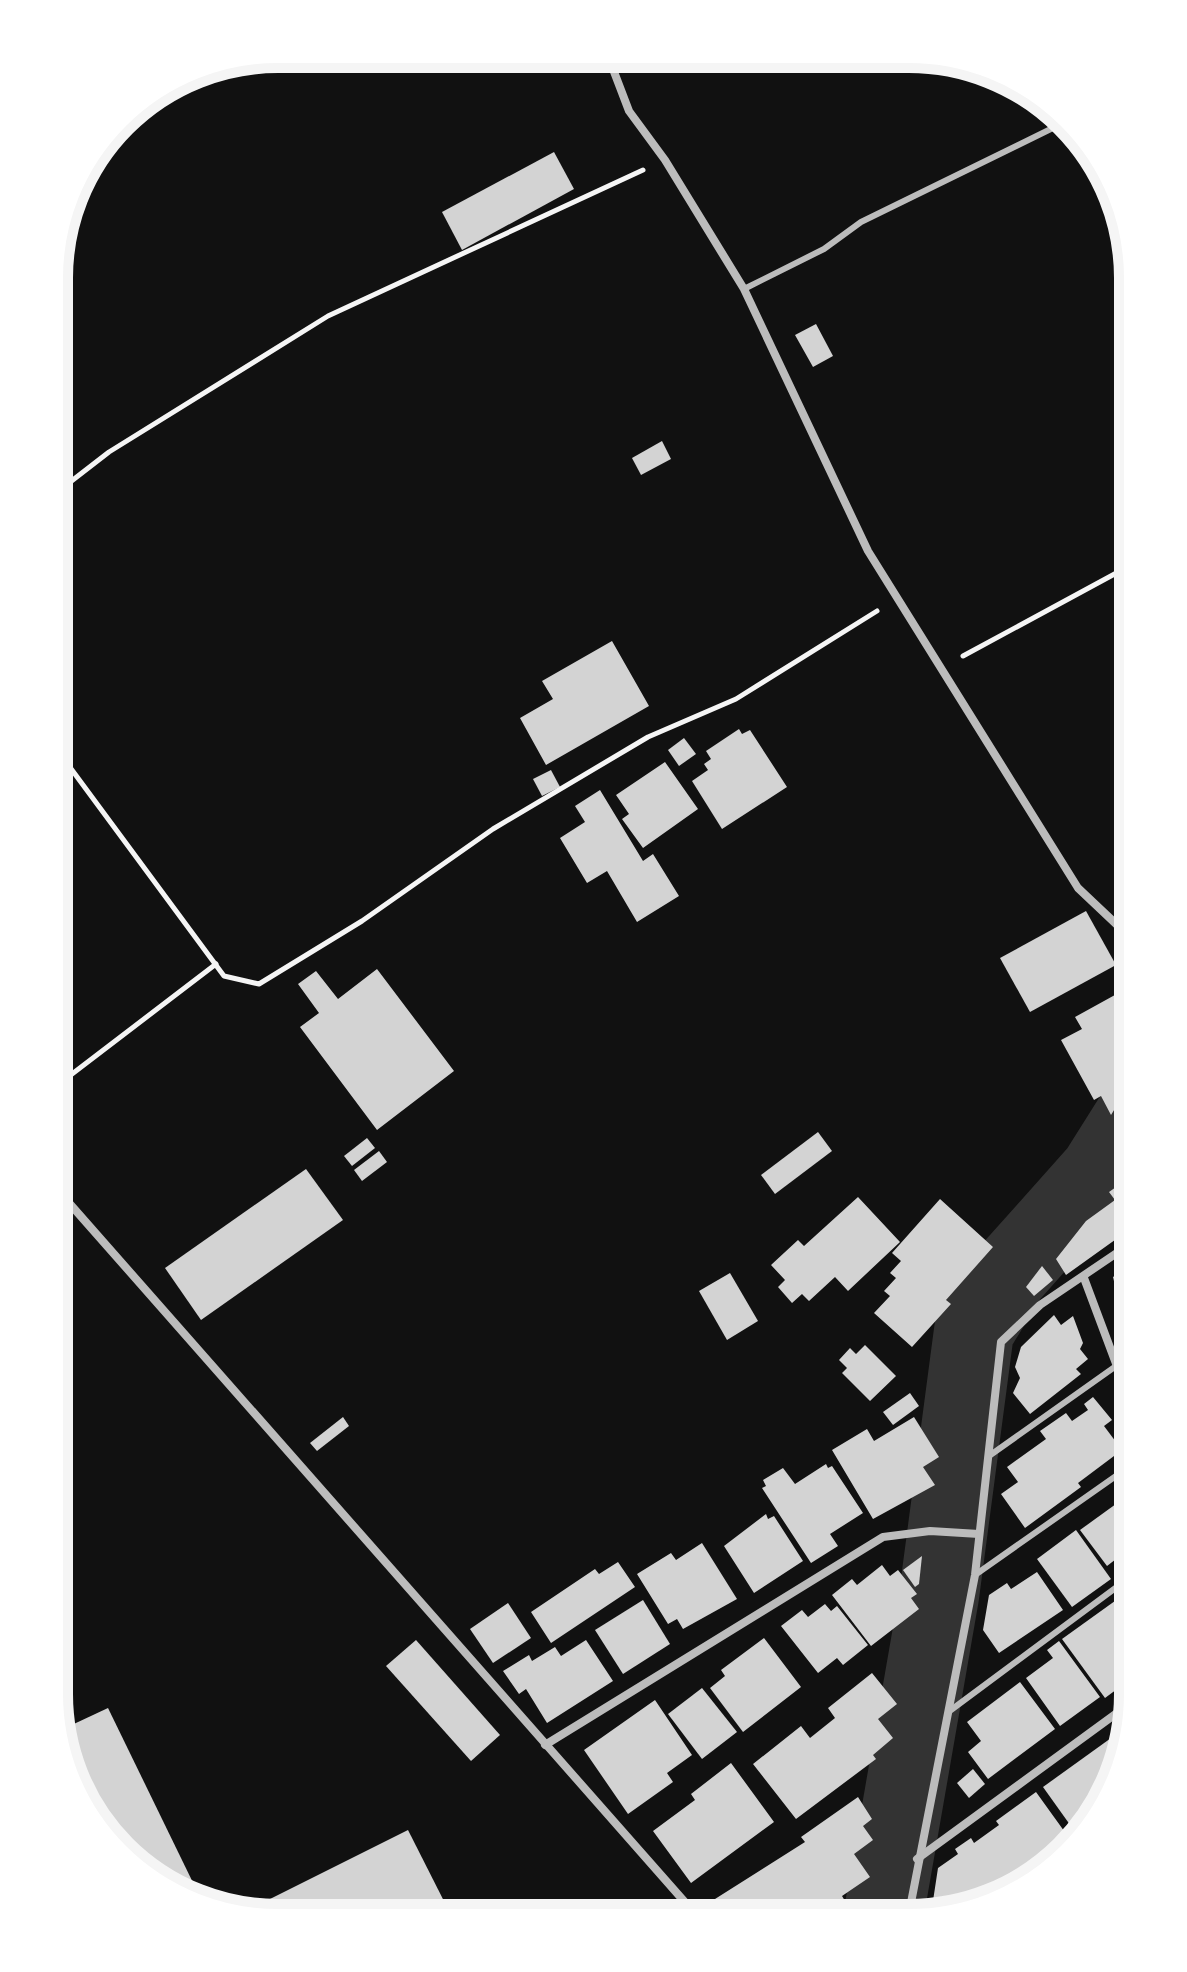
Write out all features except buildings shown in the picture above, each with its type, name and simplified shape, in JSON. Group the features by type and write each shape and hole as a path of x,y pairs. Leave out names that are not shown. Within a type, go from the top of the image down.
{"street":[{"path":"613,68 629,111 665,160 744,289 868,551 1078,888 1119,927"},
{"path":"68,1202 686,1904"},
{"path":"910,1904 917,1859 951,1710 975,1575 1001,1342 1040,1305 1119,1252"},
{"path":"1084,1278 1119,1370"},
{"path":"545,1745 883,1537 930,1531 979,1534"},
{"path":"917,1859 1118,1712"}],"lane":[{"path":"744,289 824,249 861,222 1054,127"},
{"path":"989,1456 1117,1365"},
{"path":"975,1575 1119,1474"},
{"path":"951,1710 1119,1585"}],"path":[{"path":"68,484 109,452 328,316 665,160"},
{"path":"941,668 1119,572"},
{"path":"68,765 224,976 259,984 362,921 493,829 648,737 736,699 898,598"},
{"path":"68,1077 216,964"}],"waterway":[{"path":"885,1904 939,1596 974,1331 1008,1275 1099,1173 1119,1141"}]}
